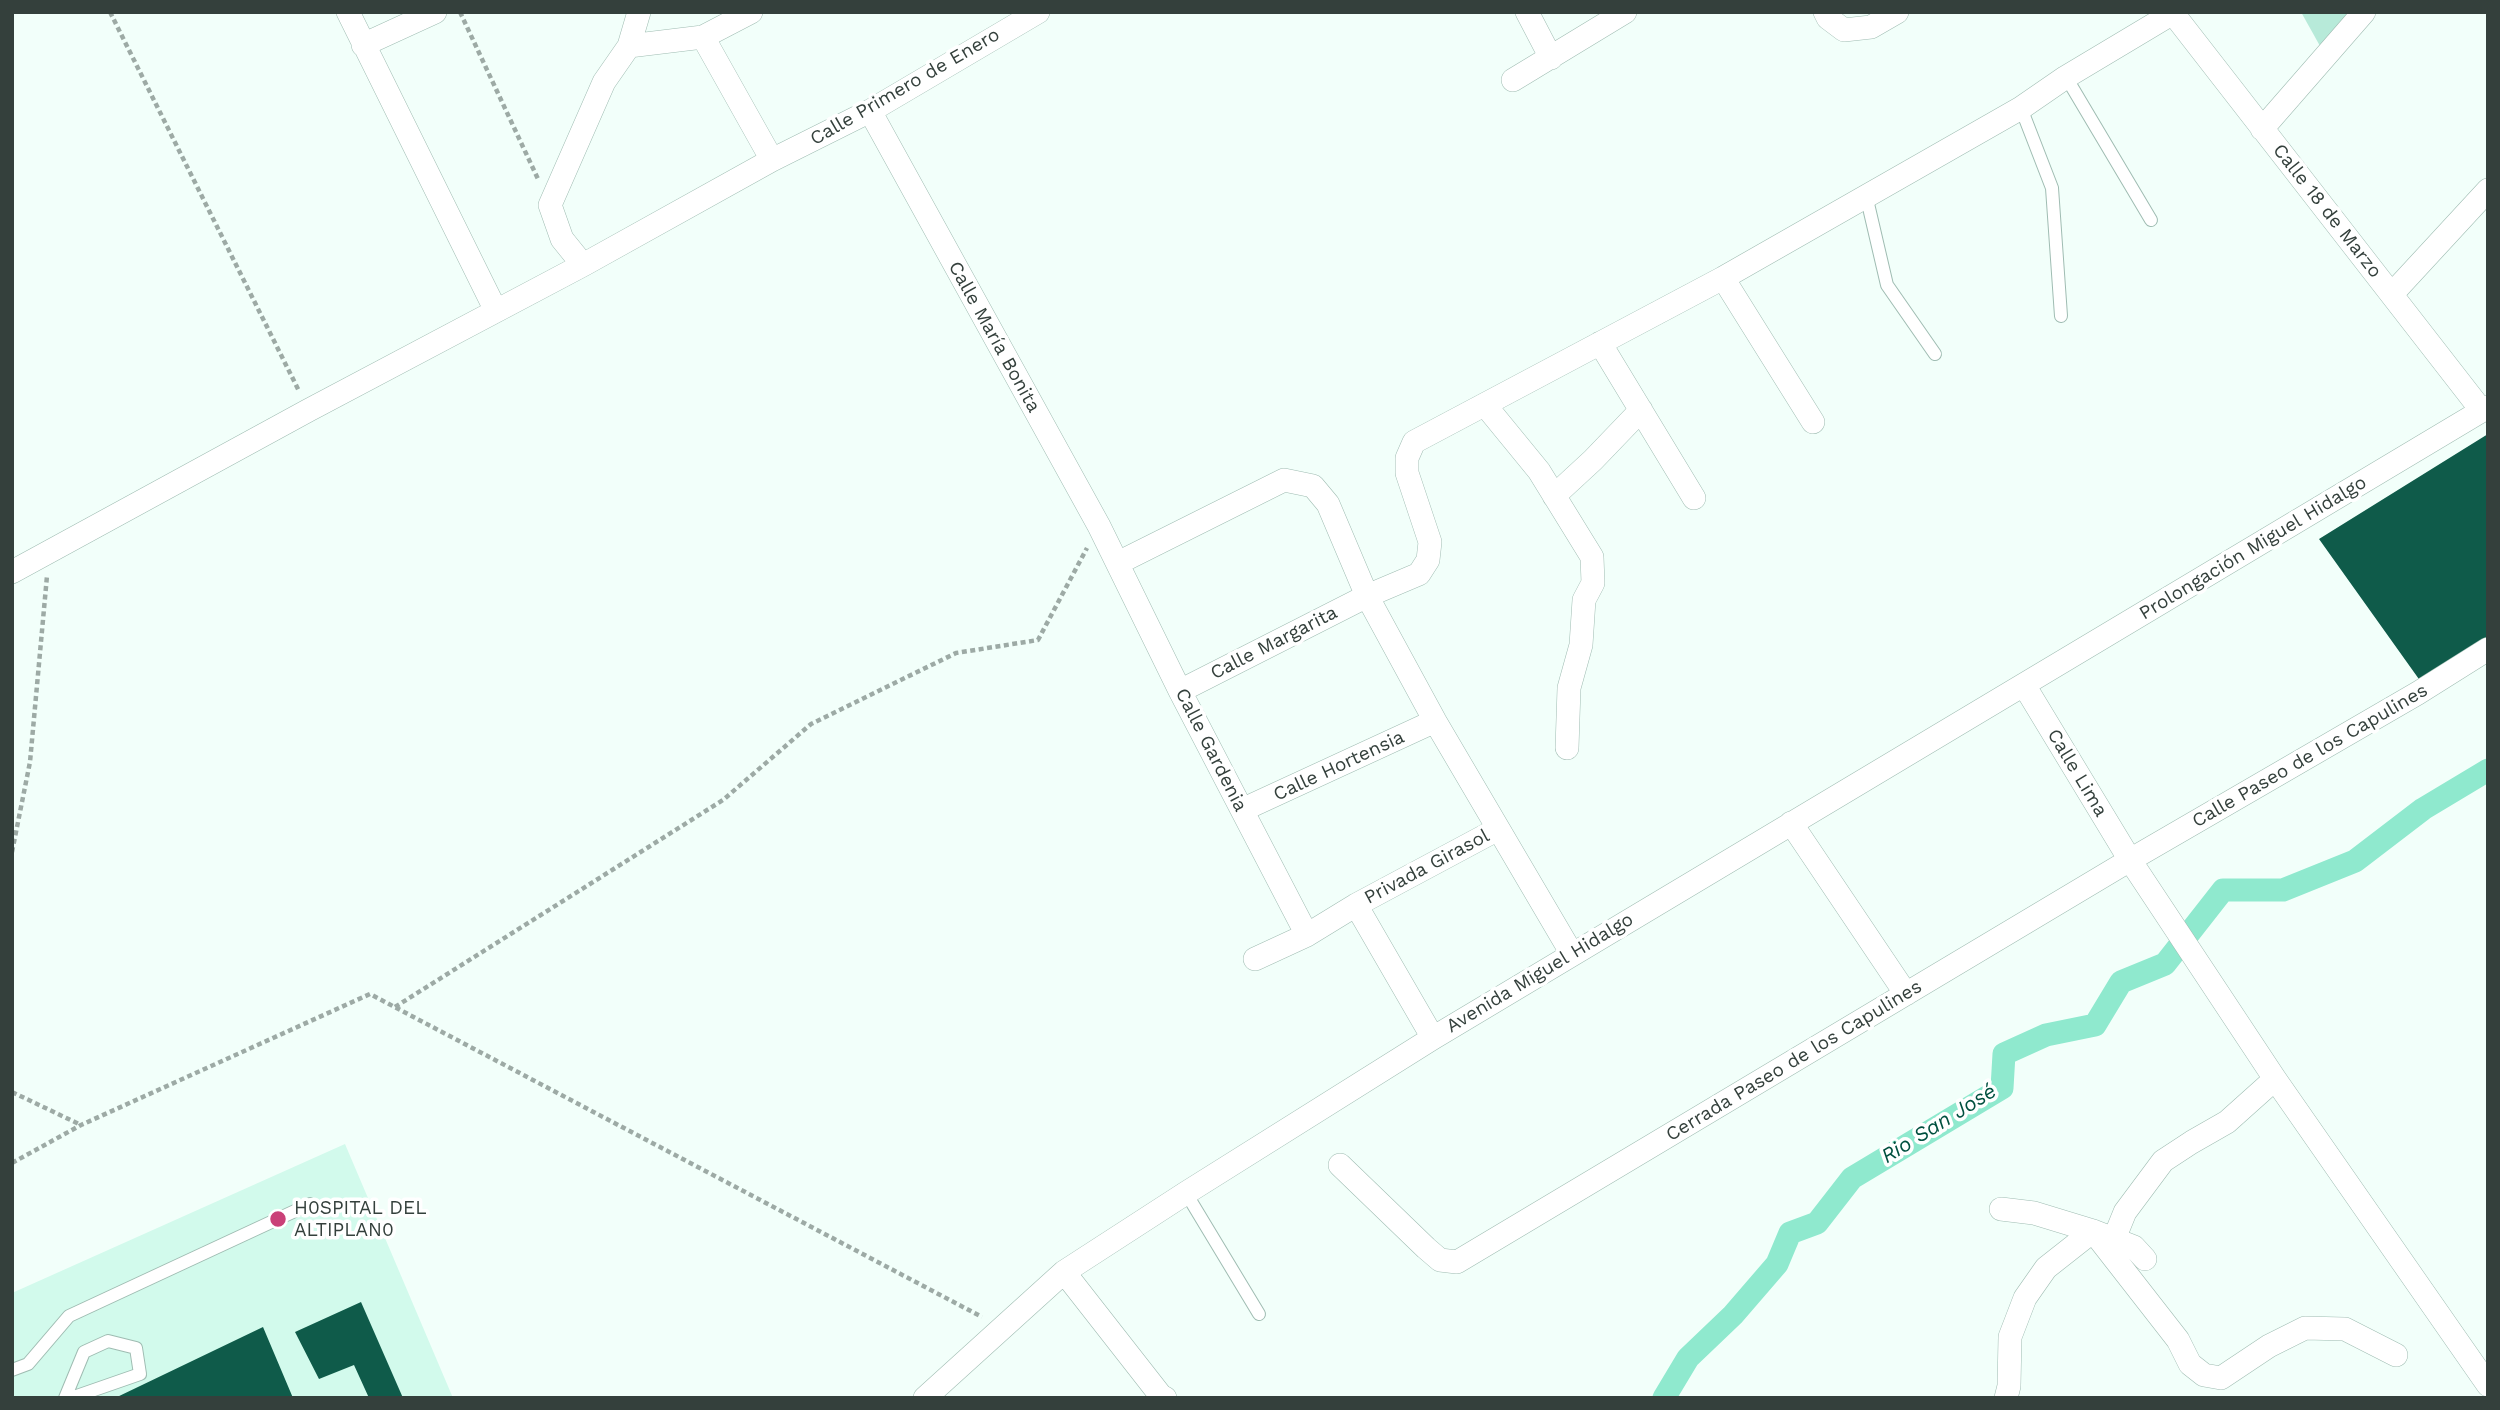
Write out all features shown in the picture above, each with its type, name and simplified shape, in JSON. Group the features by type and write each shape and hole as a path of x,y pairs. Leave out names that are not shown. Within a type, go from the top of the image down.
{"street":[{"path":"348,12 496,311"},
{"path":"363,45 435,12"},
{"path":"583,265 562,239 550,205 604,82 629,46 639,12"},
{"path":"629,46 703,37 751,12"},
{"name":"Calle Primero de Enero","path":"12,572 583,265 772,160 870,111 1038,12"},
{"path":"1527,12 1550,58"},
{"path":"1513,80 1625,12"},
{"path":"1825,12 1828,18 1844,30 1871,27 1897,12"},
{"path":"2262,129 2364,12"},
{"name":"Calle 18 de Marzo","path":"2173,13 2485,409"},
{"name":"Calle Margarita","path":"1180,691 1367,596 1419,574 1428,560 1430,542 1407,472 1407,458 1414,442 1723,278 2021,108 2066,77 2173,13"},
{"path":"703,37 772,160"},
{"name":"Calle María Bonita","path":"870,111 1118,564"},
{"path":"2392,294 2488,190"},
{"path":"1723,278 1813,422"},
{"path":"1600,343 1694,498"},
{"path":"1485,405 1539,471 1592,557 1593,583 1584,600 1581,645 1569,688 1567,748"},
{"name":"Prolongación Miguel Hidalgo","path":"2024,685 2485,409"},
{"path":"1554,496 1641,410"},
{"path":"1118,564 1284,480 1313,486 1328,504 1367,596 1435,721 1572,954"},
{"name":"Calle Gardenia","path":"1118,564 1180,691 1307,935"},
{"name":"Calle Paseo de los Capulines","path":"2130,860 2418,693 2488,649"},
{"name":"Avenida Miguel Hidalgo","path":"925,1398 1064,1272 1433,1038 2024,685"},
{"name":"Calle Lima","path":"2024,685 2130,860 2275,1079 2488,1385"},
{"name":"Calle Hortensia","path":"1242,810 1435,721"},
{"path":"1791,823 1906,993"},
{"name":"Privada Girasol","path":"1255,959 1307,935 1356,905 1498,829"},
{"name":"Cerrada Paseo de los Capulines","path":"1340,1165 1440,1260 1457,1262 2130,860"},
{"path":"1356,905 1433,1038"},
{"path":"2006,1398 2009,1385 2010,1337 2025,1298 2046,1268 2104,1235 2163,1161 2227,1122 2275,1079"},
{"path":"2001,1209 2034,1213 2104,1235 2133,1247 2145,1259"},
{"path":"2104,1235 2178,1340 2190,1364 2204,1375 2221,1378 2269,1346 2305,1328 2344,1329 2396,1354"},
{"path":"1064,1272 1162,1397"}],"lane":[{"path":"2066,77 2151,220"},
{"path":"2021,108 2052,188 2062,316"},
{"path":"1866,195 1888,285 1935,354"},
{"path":"1186,1193 1259,1314"},
{"path":"12,1370 28,1364 69,1316 310,1204"},
{"path":"65,1398 84,1352 108,1341 136,1348 140,1374 71,1398"}],"path":[{"path":"110,12 309,410"},
{"path":"460,12 550,205"},
{"path":"395,1007 723,800 811,724 956,653 1038,640 1099,526"},
{"path":"12,852 30,762 50,552"},
{"path":"12,1163 81,1125 370,994 1001,1327"},
{"path":"12,1092 81,1125"}],"shaded area":[{"path":"2301,12 2353,12 2320,46"},
{"name":"H0SPITAL DEL ALTIPLAN0","path":"345,1144 453,1398 12,1398 12,1293"}],"building":[{"path":"2488,434 2488,639 2421,682 2319,539"},
{"path":"361,1302 403,1398 369,1398 354,1365 319,1379 295,1332"},
{"path":"263,1327 293,1398 115,1398"}],"waterway":[{"name":"Rio San José","path":"1664,1398 1688,1358 1733,1315 1777,1264 1790,1233 1817,1223 1852,1178 2002,1088 2004,1054 2046,1035 2095,1025 2121,982 2165,964 2223,890 2283,890 2355,861 2423,809 2488,770"}],"place":[{"name":"H0SPITAL DEL ALTIPLAN0","path":"278,1219"}]}
